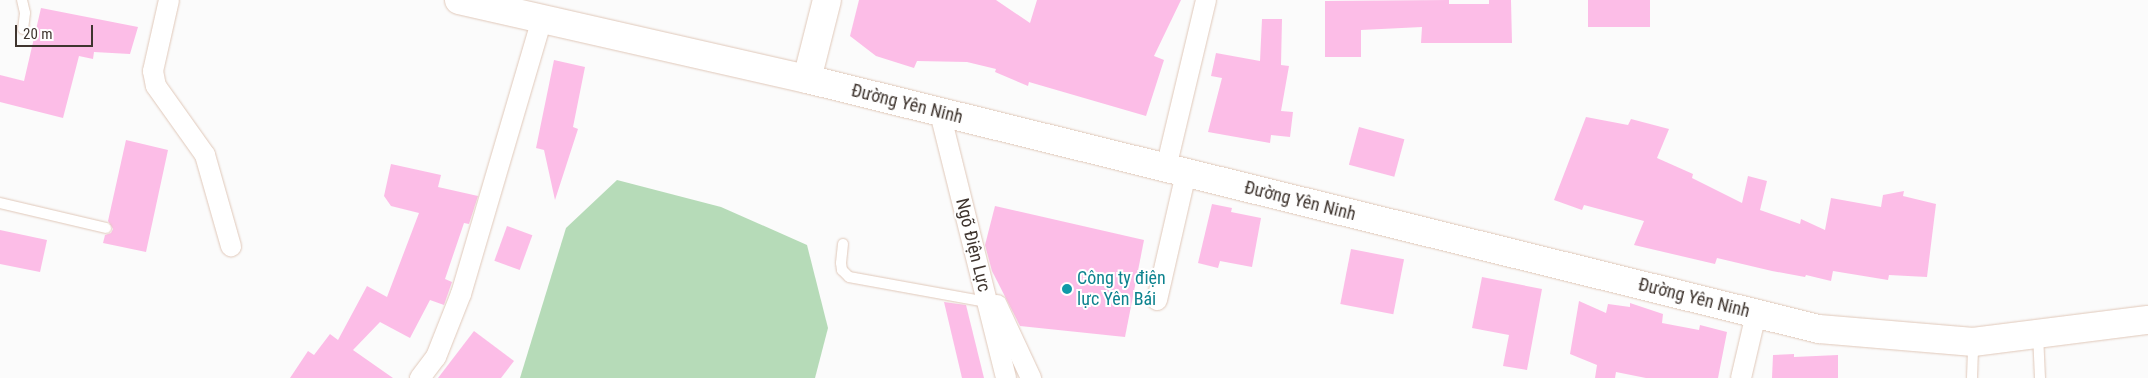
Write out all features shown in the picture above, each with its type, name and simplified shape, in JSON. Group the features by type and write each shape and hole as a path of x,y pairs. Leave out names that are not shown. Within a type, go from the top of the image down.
{"main road":[{"name":"Đường Yên Ninh","path":"459,0 807,79 1819,329 1973,342 2148,320"},
{"path":"807,79 827,0"}],"street":[{"path":"169,0 153,71 156,86 205,156 231,246"},
{"path":"1157,300 1176,171 1206,0"},
{"path":"420,378 436,358 461,294 542,19"},
{"name":"Ngõ Điện Lực","path":"940,113 1006,378"},
{"path":"978,265 1031,378"},
{"path":"1741,378 1756,314"}],"lane":[{"path":"22,0 25,13 22,29"},
{"path":"0,203 106,228"},
{"path":"843,244 842,270 849,277 987,302"},
{"path":"2038,333 2040,378"},
{"path":"1972,378 1973,342"}],"green space":[{"path":"617,180 721,207 807,245 828,328 815,378 520,378 566,228"}],"building":[{"path":"859,0 996,0 1030,23 1037,0 1181,0 1154,56 1164,60 1146,116 1029,82 1028,86 995,72 996,69 967,62 917,61 914,68 876,56 850,36"},
{"path":"1449,0 1449,4 1489,4 1489,0 1511,0 1512,43 1421,43 1422,27 1361,30 1361,57 1325,57 1325,1"},
{"path":"1588,0 1650,0 1650,27 1588,27"},
{"path":"41,8 138,27 130,54 94,52 93,59 79,56 63,118 0,102 0,75 24,81"},
{"path":"1262,19 1282,19 1281,65 1289,66 1281,111 1293,112 1290,137 1271,135 1270,143 1208,132 1222,78 1211,76 1216,53 1260,61"},
{"path":"554,60 585,67 573,127 578,129 555,200 544,150 536,148"},
{"path":"1586,117 1628,125 1631,119 1669,129 1657,158 1693,174 1692,178 1742,203 1748,176 1767,181 1760,210 1800,224 1801,219 1825,230 1831,198 1881,207 1883,195 1904,191 1903,196 1936,204 1927,277 1889,275 1888,280 1833,271 1831,281 1806,275 1805,277 1772,271 1717,258 1715,264 1634,245 1644,221 1584,205 1582,210 1554,200"},
{"path":"1359,127 1404,139 1394,177 1349,165"},
{"path":"126,140 168,150 146,252 103,243 105,235 111,233 113,229 108,221"},
{"path":"391,164 441,175 438,187 478,196 469,224 464,223 445,279 452,282 444,305 430,300 410,338 380,322 353,350 393,378 290,378 308,351 314,355 330,334 338,340 367,286 387,297 419,213 391,206 384,196"},
{"path":"1212,204 1232,208 1231,212 1261,218 1252,267 1220,261 1218,268 1198,263"},
{"name":"Công ty điện lực Yên Bái","path":"995,206 1144,240 1125,337 1020,326 992,271 985,245"},
{"path":"507,226 532,235 520,270 494,261"},
{"path":"0,230 47,240 40,272 0,264"},
{"path":"1351,249 1404,259 1393,314 1340,304"},
{"path":"1482,277 1542,289 1527,370 1503,366 1509,335 1472,328"},
{"path":"1579,301 1606,313 1608,304 1630,307 1630,303 1663,314 1662,323 1699,330 1700,325 1727,332 1718,378 1646,378 1616,372 1615,378 1595,378 1597,365 1570,354"},
{"path":"944,302 966,305 984,378 962,378"},
{"path":"474,331 514,361 501,378 438,378"},
{"path":"1794,354 1794,357 1838,355 1838,378 1772,378 1773,355"}],"place":[{"name":"Công ty điện lực Yên Bái","path":"1067,289"}]}
